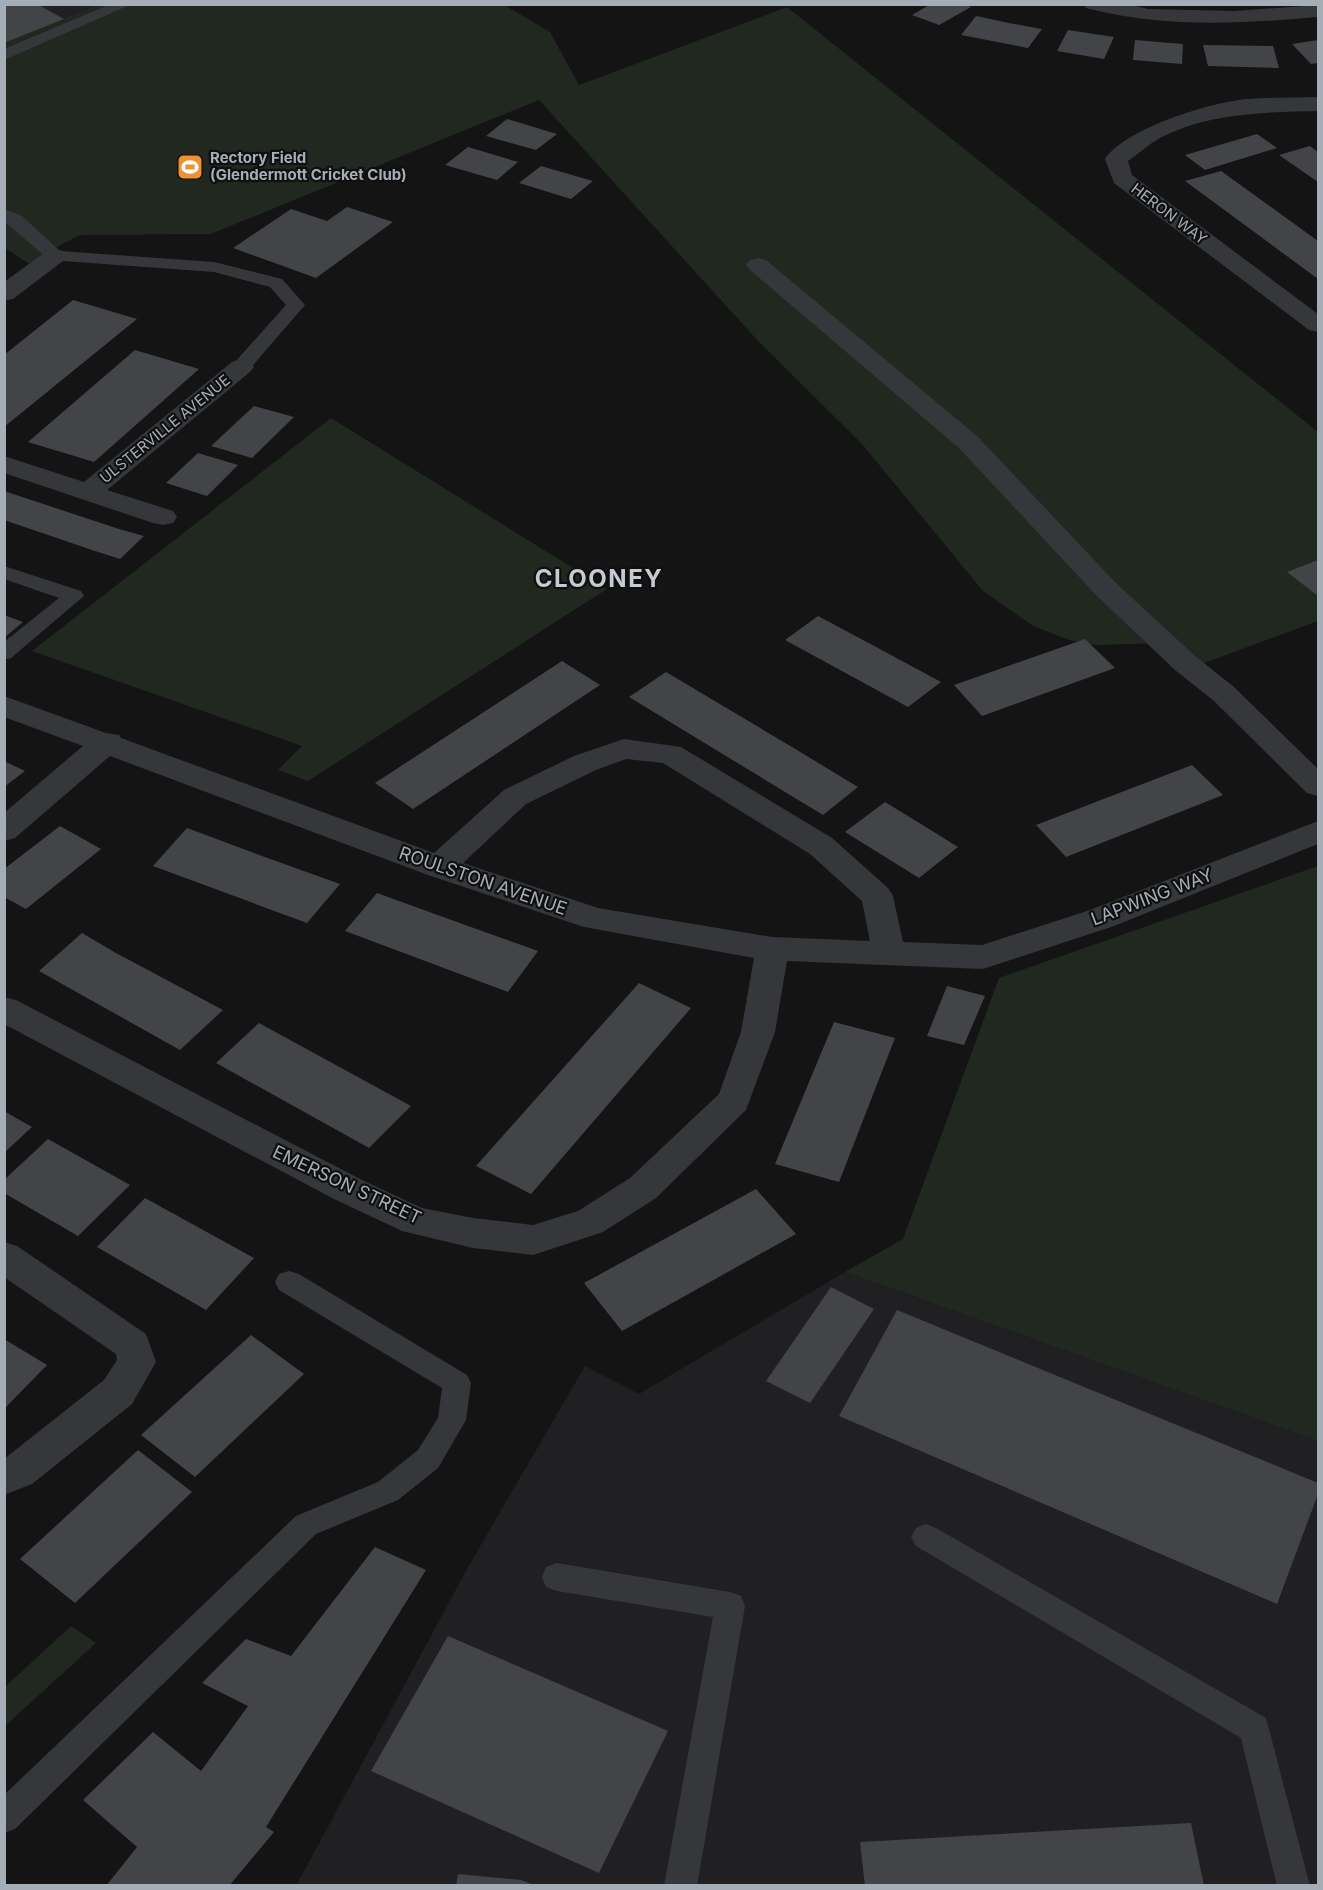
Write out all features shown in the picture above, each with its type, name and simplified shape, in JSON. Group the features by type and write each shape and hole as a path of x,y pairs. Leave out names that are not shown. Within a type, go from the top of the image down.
{"street":[{"path":"1093,4 1148,15 1234,17 1318,11"},
{"name":"HERON WAY","path":"1318,104 1246,106 1192,119 1151,134 1116,159 1122,178 1318,325"},
{"path":"4,294 55,256"},
{"path":"758,265 968,442 1106,589 1185,663 1224,694 1318,786"},
{"name":"ULSTERVILLE AVENUE","path":"89,492 241,367"},
{"path":"4,464 164,517"},
{"name":"ROULSTON AVENUE","path":"4,706 108,742 439,867 596,919 772,949 983,957"},
{"path":"4,830 108,742"},
{"path":"439,867 515,797 545,782 585,763 624,749 670,754 820,846 876,896 889,955"},
{"name":"LAPWING WAY","path":"983,957 1102,918 1318,832"},
{"name":"EMERSON STREET","path":"4,1009 347,1189 415,1221 473,1233 533,1240 590,1222 643,1188 734,1101 758,1032 772,949"},
{"path":"4,1257 132,1346 136,1362 118,1392 18,1472 4,1478"}],"lane":[{"path":"4,55 125,4"},
{"path":"4,214 16,220 55,256 214,267 276,283 296,305 241,367"},
{"path":"4,572 74,596 4,653"},
{"path":"4,1818 306,1525 388,1491 428,1459 452,1420 457,1383 289,1282"},
{"path":"926,1537 1255,1729 1294,1886"},
{"path":"557,1577 730,1606 680,1886"}],"shaded area":[{"path":"5,5 97,5 5,43"},
{"path":"97,5 504,5 550,32 579,85 787,7 1318,432 1318,621 1204,663 1167,643 1096,645 1069,640 1033,626 983,591 862,444 759,342 539,100 211,234 80,235 51,250 31,265 5,248 4,43"},
{"path":"331,418 607,589 308,781 278,770 302,746 32,651"},
{"path":"1318,866 1318,1441 845,1272 903,1239 999,978"},
{"path":"845,1272 1318,1441 1318,1885 296,1886 467,1569 585,1366 639,1394"},
{"path":"71,1626 96,1643 5,1726 5,1687"}],"building":[{"path":"4,4 37,4 64,19 4,43"},
{"path":"931,4 964,4 971,7 939,25 912,15"},
{"path":"976,16 1042,29 1028,48 961,35"},
{"path":"1068,30 1114,37 1104,59 1057,51"},
{"path":"1135,40 1183,44 1182,64 1133,60"},
{"path":"1318,40 1318,63 1311,64 1292,44"},
{"path":"1203,45 1273,46 1279,68 1208,66"},
{"path":"507,119 557,134 536,150 486,136"},
{"path":"1257,134 1277,148 1205,170 1185,155"},
{"path":"1310,146 1318,152 1318,182 1279,155"},
{"path":"468,147 518,162 497,180 445,165"},
{"path":"541,166 593,181 571,199 519,183"},
{"path":"1221,171 1318,241 1318,279 1185,181"},
{"path":"347,207 393,222 316,278 233,248 291,209 327,221"},
{"path":"73,300 137,319 4,427 4,355"},
{"path":"135,350 199,369 94,462 28,442"},
{"path":"254,406 294,417 252,458 211,446"},
{"path":"198,453 238,465 207,496 166,483"},
{"path":"4,491 144,536 120,559 95,551 4,520"},
{"path":"1318,560 1318,596 1287,572"},
{"path":"4,615 23,622 4,638"},
{"path":"818,616 941,682 908,707 785,640"},
{"path":"1085,639 1115,668 982,716 954,685"},
{"path":"562,661 600,685 413,809 375,783"},
{"path":"666,672 858,787 823,815 629,697"},
{"path":"4,761 25,771 4,787"},
{"path":"1192,765 1223,795 1066,857 1036,825"},
{"path":"885,802 958,847 919,878 845,832"},
{"path":"60,826 101,849 26,909 4,897 4,869"},
{"path":"187,828 340,884 307,923 153,866"},
{"path":"377,893 538,951 508,992 345,931"},
{"path":"82,933 223,1010 180,1050 39,971"},
{"path":"639,983 691,1008 531,1194 476,1166"},
{"path":"947,986 985,996 964,1045 927,1036"},
{"path":"834,1022 895,1038 839,1182 775,1164"},
{"path":"259,1023 411,1106 369,1148 216,1063"},
{"path":"4,1111 32,1127 4,1153"},
{"path":"48,1139 130,1185 78,1236 4,1193 4,1180"},
{"path":"756,1189 796,1234 622,1331 584,1283"},
{"path":"145,1198 254,1258 206,1310 97,1247"},
{"path":"831,1287 874,1309 810,1403 766,1381"},
{"path":"897,1310 1318,1483 1318,1494 1277,1604 839,1416"},
{"path":"251,1335 304,1374 195,1477 141,1435"},
{"path":"4,1339 47,1365 4,1409"},
{"path":"138,1450 192,1492 75,1603 20,1559"},
{"path":"375,1547 426,1570 266,1827 274,1832 229,1886 106,1886 137,1847 83,1800 153,1732 201,1771 248,1706 202,1683 246,1639 291,1656"},
{"path":"448,1636 668,1731 599,1873 371,1771"},
{"path":"1191,1823 1204,1886 865,1886 860,1842"},
{"path":"458,1874 521,1880 534,1885 456,1886"}],"place":[{"name":"Rectory Field (Glendermott Cricket Club)","path":"190,167"}],"district":[{"name":"CLOONEY","path":"599,579"}]}
